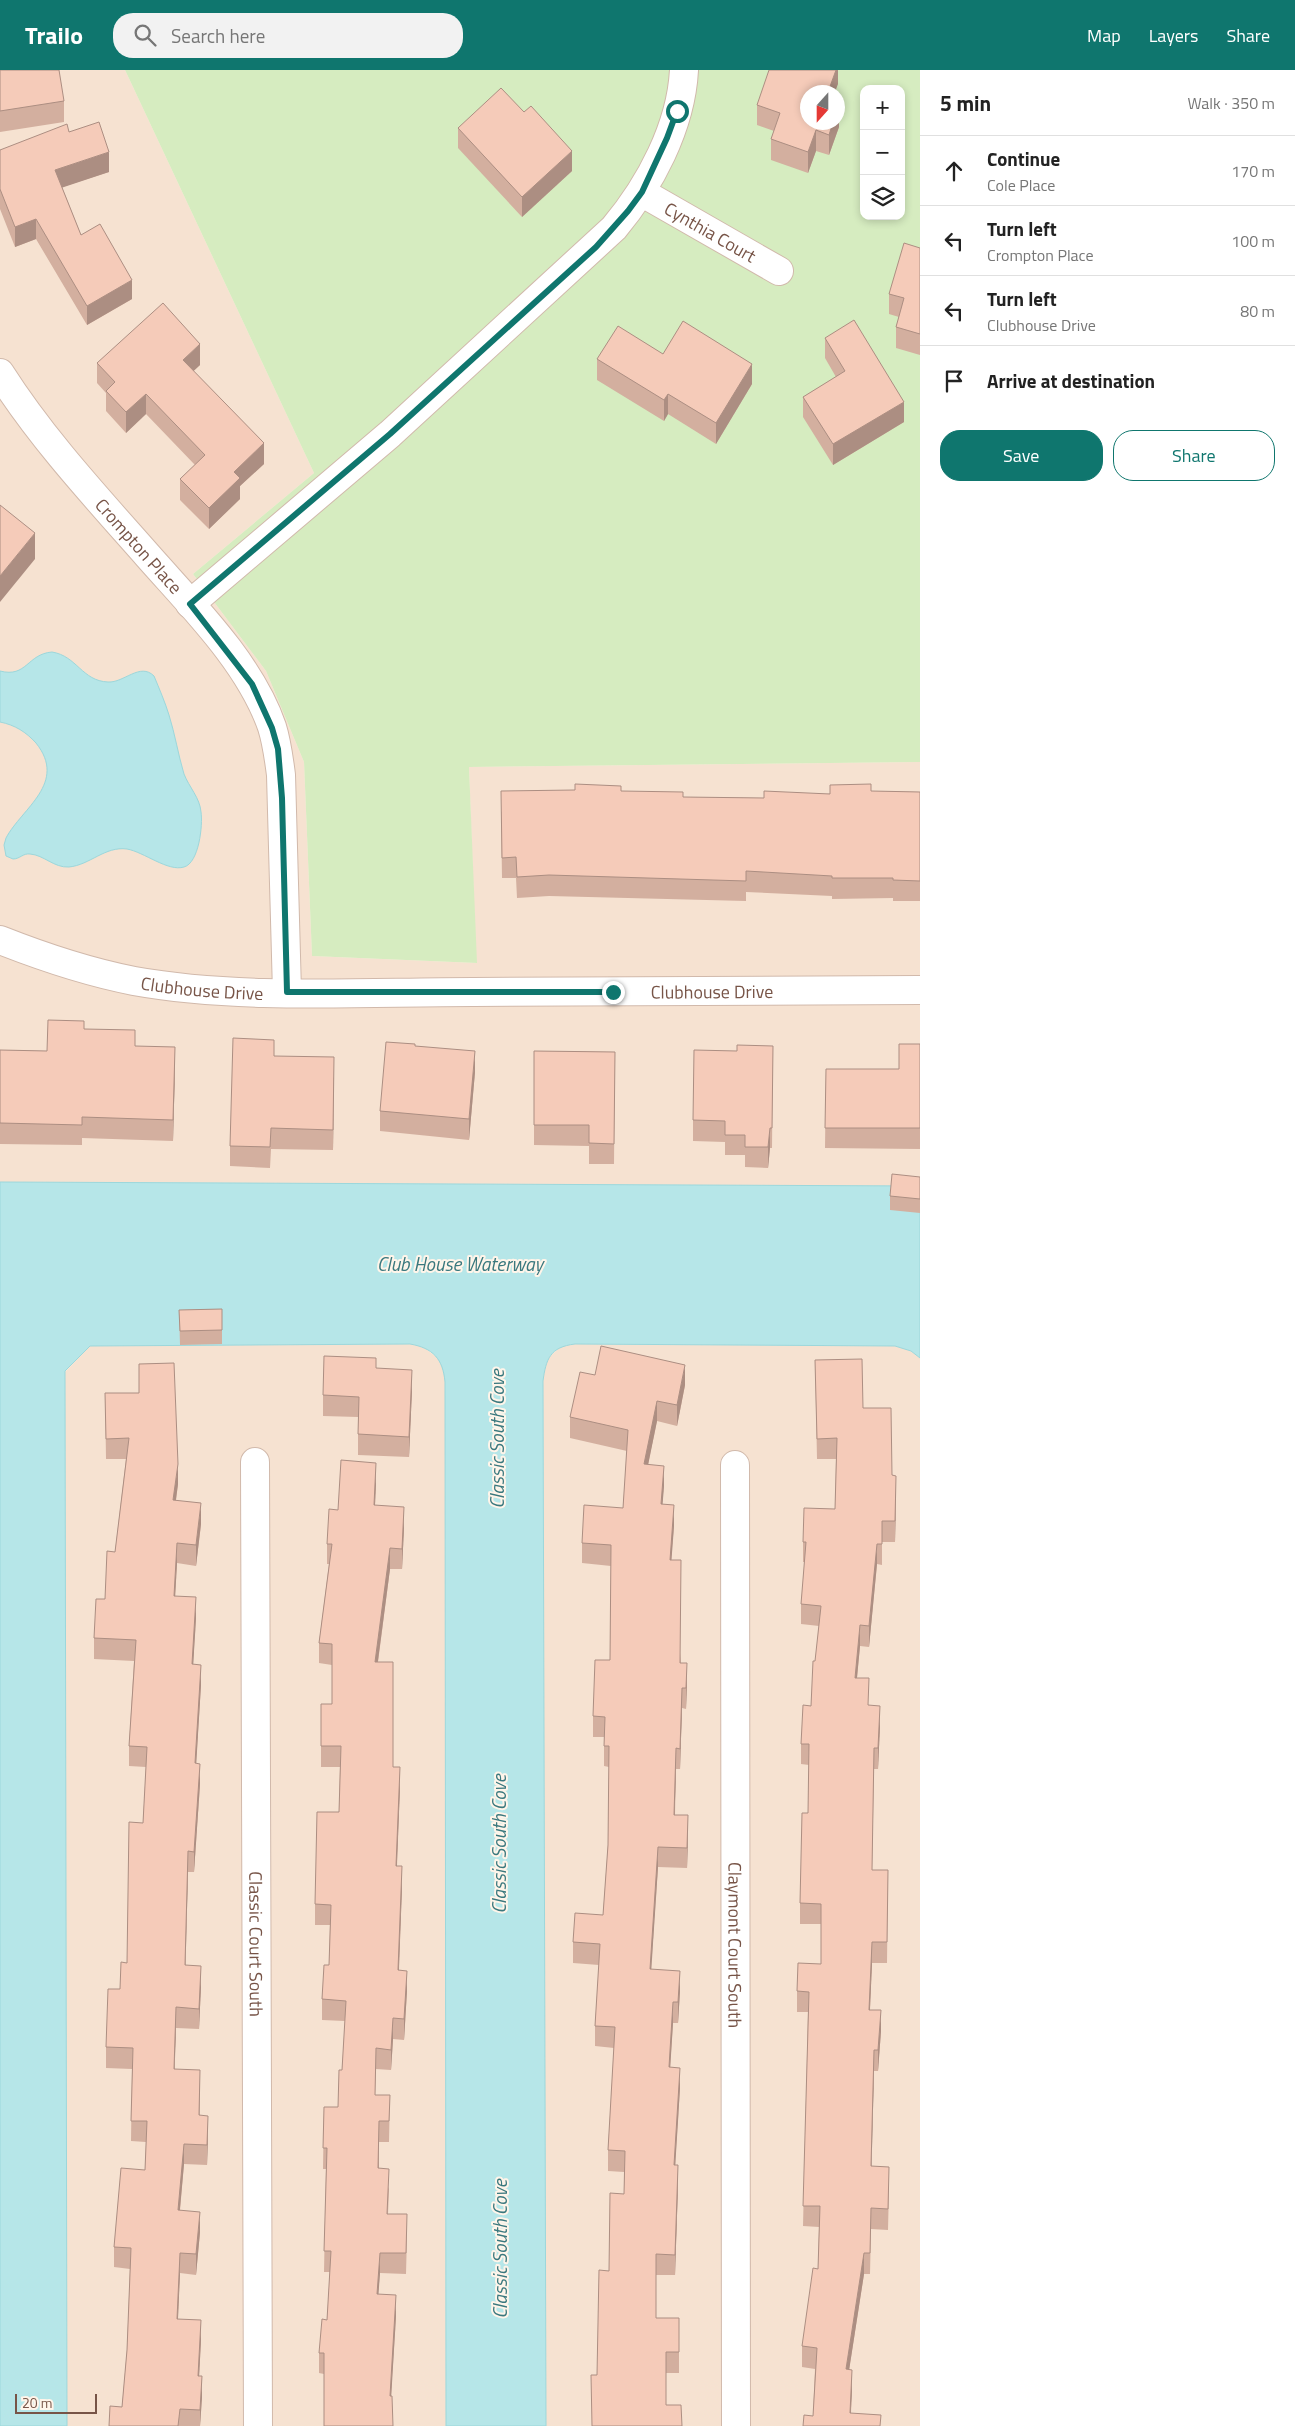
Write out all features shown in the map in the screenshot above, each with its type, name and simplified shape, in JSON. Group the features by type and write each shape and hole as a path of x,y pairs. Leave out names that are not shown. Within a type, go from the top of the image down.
{"street":[{"path":"190,604 390,434 596,247 624,216 642,192 674,120 684,70"},
{"name":"Cynthia Court","path":"642,192 779,271"},
{"name":"Crompton Place","path":"0,373 16,399 52,445 190,604 252,684 272,728 278,749 282,798 287,992"},
{"name":"Clubhouse Drive","path":"0,940 55,960 132,980 173,986 287,992 920,990"},
{"name":"Classic Court South","path":"255,1462 258,2426"},
{"name":"Claymont Court South","path":"735,1465 736,2426"}],"shaded area":[{"path":"0,70 125,70 314,473 193,574 266,671 304,762 312,956 476,963 469,767 920,762 920,1186 0,1182"},
{"path":"410,1344 422,1346 439,1359 444,1368 445,1382 446,2426 67,2426 65,1372 90,1346"},
{"path":"563,1345 895,1346 911,1351 920,1358 920,2426 546,2426 543,1381 545,1365 549,1357"}],"green space":[{"path":"125,70 920,70 920,762 469,767 477,963 312,956 304,762 266,671 193,574 314,473"}],"water":[{"path":"52,652 68,658 85,673 99,681 120,680 143,671 149,672 154,676 169,715 184,774 200,807 201,826 199,843 189,864 178,868 171,867 127,849 112,850 77,866 69,867 59,866 35,855 28,854 13,859 6,856 4,845 6,838 39,794 45,783 47,770 45,757 36,743 24,732 0,722 0,671 9,672 22,669 37,657"},
{"path":"0,1182 920,1186 920,1358 911,1351 895,1346 575,1344 555,1351 546,1366 543,1381 546,2426 446,2426 445,1382 442,1367 435,1356 425,1348 410,1344 90,1346 65,1371 67,2426 0,2426"}],"building":[{"path":"0,70 59,70 64,101 0,111"},
{"path":"769,70 836,70 831,85 800,85 800,130 816,130 808,152 771,139 780,113 757,105"},
{"path":"501,88 524,112 531,106 572,151 522,197 458,128"},
{"path":"99,122 109,152 55,170 81,235 100,224 132,280 87,306 36,219 15,227 0,189 0,150 67,124 69,132"},
{"path":"816,130 831,130 829,135"},
{"path":"904,243 920,248 920,334 896,327 904,298 889,294"},
{"path":"163,303 200,344 183,360 264,443 234,472 240,478 209,508 180,479 205,455 146,394 126,412 106,391 115,382 97,363"},
{"path":"854,320 904,402 833,444 803,397 845,371 825,338"},
{"path":"683,321 752,364 716,423 668,394 664,400 597,359 618,326 663,354"},
{"path":"0,505 35,533 0,576"},
{"path":"575,784 621,786 621,791 683,792 683,797 764,798 764,791 830,794 830,785 871,784 871,791 920,792 920,881 893,880 893,878 832,878 832,876 746,871 746,881 549,875 517,877 516,857 502,858 501,791 575,790"},
{"path":"48,1020 84,1021 84,1029 135,1030 135,1046 175,1047 173,1120 82,1117 82,1125 0,1123 0,1050 47,1051"},
{"path":"233,1038 274,1040 274,1056 334,1057 333,1130 271,1128 270,1147 230,1146"},
{"path":"386,1042 475,1051 469,1119 380,1111"},
{"path":"899,1044 920,1044 920,1128 825,1128 826,1069 899,1069"},
{"path":"737,1045 773,1046 772,1128 770,1128 768,1147 745,1147 745,1135 725,1135 725,1121 693,1120 694,1050 737,1051"},
{"path":"534,1051 615,1052 614,1144 589,1143 589,1125 534,1125"},
{"path":"892,1174 920,1177 920,1199 890,1196"},
{"path":"222,1309 222,1330 180,1331 179,1310"},
{"path":"601,1346 685,1365 677,1405 657,1401 644,1464 664,1466 661,1504 674,1505 670,1560 681,1560 680,1663 687,1663 686,1688 682,1688 680,1749 676,1748 674,1815 688,1815 687,1848 658,1847 650,1969 680,1971 678,2002 673,2002 669,2067 680,2068 674,2165 678,2165 675,2255 656,2254 656,2318 679,2318 679,2352 666,2352 666,2405 681,2405 682,2426 592,2426 591,2375 597,2375 599,2270 609,2271 610,2193 624,2194 625,2151 608,2150 615,2027 595,2026 600,1944 573,1942 575,1913 603,1915 608,1845 609,1746 604,1746 605,1717 593,1716 595,1660 610,1660 611,1545 582,1543 584,1505 623,1508 628,1430 570,1417 580,1372 595,1375"},
{"path":"324,1356 376,1358 376,1368 412,1370 409,1437 358,1434 359,1397 323,1395"},
{"path":"862,1359 863,1408 891,1408 892,1475 896,1476 895,1521 882,1521 882,1544 877,1544 869,1626 860,1625 855,1678 869,1678 868,1705 880,1706 878,1748 874,1748 872,1870 888,1870 887,1942 872,1942 869,2010 881,2010 878,2050 874,2050 871,2166 889,2167 888,2209 871,2208 870,2253 864,2253 846,2369 852,2370 850,2413 881,2415 880,2426 803,2426 804,2415 813,2416 817,2348 802,2346 813,2268 818,2269 820,2206 803,2206 809,1992 797,1991 798,1963 821,1964 821,1904 800,1903 802,1813 808,1813 809,1744 801,1744 803,1705 811,1706 813,1661 815,1661 821,1606 801,1604 806,1542 803,1542 804,1508 835,1509 837,1438 817,1439 815,1360"},
{"path":"174,1363 178,1464 173,1500 201,1503 196,1545 177,1543 174,1596 196,1597 192,1664 201,1665 195,1763 200,1764 194,1852 188,1851 185,1965 201,1966 199,2009 176,2007 174,2069 200,2070 199,2115 208,2116 207,2145 184,2144 178,2210 200,2212 196,2254 180,2253 177,2319 201,2320 198,2376 202,2376 200,2410 180,2409 178,2426 109,2426 110,2406 122,2407 127,2350 131,2248 114,2247 121,2168 145,2170 147,2121 131,2121 133,2048 106,2047 108,1989 120,1989 121,1962 127,1963 129,1822 143,1823 147,1747 129,1746 136,1640 94,1638 96,1599 105,1599 107,1551 115,1552 129,1438 106,1439 105,1393 139,1393 139,1364"},
{"path":"341,1460 376,1463 374,1505 404,1507 402,1549 390,1548 375,1662 393,1662 393,1767 400,1767 396,1866 402,1866 398,1970 407,1971 404,2019 393,2018 391,2050 376,2048 375,2095 390,2095 389,2121 379,2121 378,2168 389,2169 387,2214 407,2214 406,2253 380,2253 377,2294 396,2295 390,2396 392,2396 393,2426 324,2426 324,2353 319,2353 322,2319 327,2320 331,2251 324,2251 327,2148 323,2148 324,2107 338,2107 339,2070 342,2070 346,2001 322,1999 324,1965 329,1965 331,1905 315,1904 317,1812 339,1812 341,1746 321,1746 321,1704 332,1704 332,1644 319,1643 332,1544 327,1544 329,1509 338,1510"}],"route":[{"path":"613,992 287,992 282,798 278,749 265,710 252,684 190,604 390,434 577,262 596,247 614,228 642,192 667,138 677,111"}],"water label":[{"name":"Club House Waterway","path":"460,1263"},
{"name":"Classic South Cove","path":"496,1439"},
{"name":"Classic South Cove","path":"498,1844"},
{"name":"Classic South Cove","path":"499,2249"}]}
